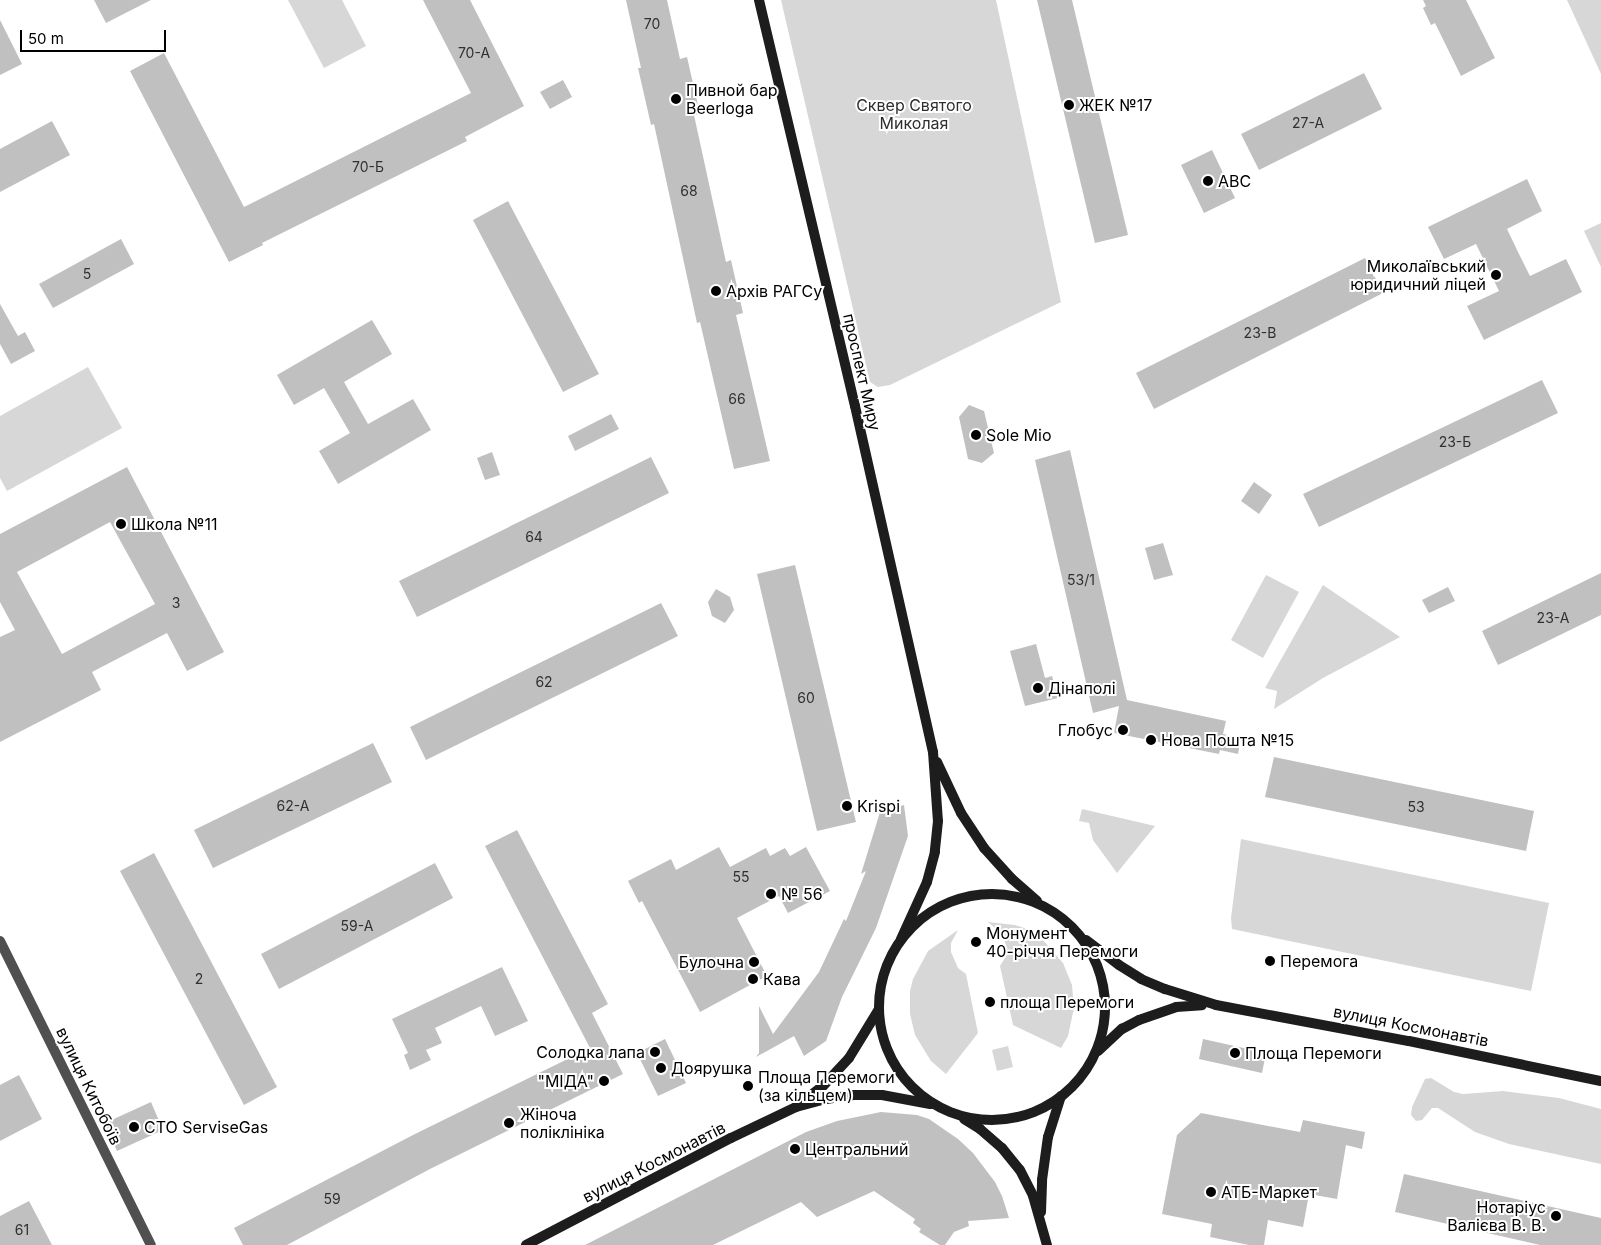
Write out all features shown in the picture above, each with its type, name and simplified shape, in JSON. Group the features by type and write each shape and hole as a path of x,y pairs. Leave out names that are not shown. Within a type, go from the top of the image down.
{"main road":[{"name":"проспект Миру","path":"759,0 857,415 933,752 938,821 935,852 927,882 884,972 879,1008"},
{"name":"проспект Миру","path":"933,752 961,813 984,848 1012,879 1043,907"},
{"path":"901,939 930,912 966,897 998,894 1029,900 1061,918 1077,933 1095,961 1104,992 1103,1025 1093,1056 1082,1074 1061,1096 1037,1110 1010,1118 983,1119 956,1114"},
{"name":"вулиця Космонавтів","path":"1077,933 1119,965 1141,978 1165,989 1216,1005 1456,1050 1601,1081"},
{"name":"вулиця Космонавтів","path":"1093,1056 1106,1042 1139,1020 1176,1007 1216,1005"},
{"path":"879,1008 882,1034 892,1059 907,1081 938,1106 956,1114 980,1129 1008,1155 1020,1170 1033,1196 1047,1245"},
{"name":"вулиця Космонавтів","path":"796,1107 836,1072 860,1042 879,1008"},
{"name":"вулиця Космонавтів","path":"526,1245 723,1142 796,1107 826,1099 864,1095 910,1099 938,1106"},
{"path":"1041,1223 1042,1180 1048,1137 1061,1096"}],"street":[{"name":"вулиця Китобоїв","path":"0,941 151,1245"}],"green space":[{"path":"288,0 342,0 366,46 324,68"},
{"name":"Сквер Святого Миколая","path":"781,0 996,0 1061,302 890,385 878,387 870,382"},
{"path":"1567,0 1601,0 1601,74"},
{"path":"1601,223 1601,267 1584,231"},
{"path":"88,367 122,428 7,491 0,478 0,416"},
{"path":"1266,575 1299,592 1263,658 1231,640"},
{"path":"1323,585 1400,637 1323,678 1274,709 1277,691 1265,688"},
{"path":"1082,809 1155,826 1117,873 1093,840 1089,823 1079,821"},
{"path":"1241,839 1549,903 1531,991 1232,929 1231,918"},
{"path":"988,922 1015,925 1027,929 1042,939 1063,963 1072,985 1074,1008 1068,1036 1061,1048 1013,1025 1000,966 1005,958 1006,945 1001,933"},
{"path":"958,930 951,943 951,952 958,968 966,974 978,1033 946,1074 931,1061 915,1035 910,1014 910,991 913,979 928,951"},
{"path":"1008,1046 1013,1067 997,1071 992,1050"},
{"path":"1431,1078 1454,1092 1463,1094 1503,1091 1559,1098 1601,1109 1601,1164 1509,1144 1475,1132 1438,1108 1432,1108 1422,1120 1416,1121 1411,1115 1412,1107 1425,1079"}],"building":[{"path":"94,0 151,0 106,23"},
{"path":"423,0 470,0 524,106 465,137 467,141 262,243 263,245 229,262 130,71 164,53 244,207 471,93"},
{"path":"626,0 667,0 680,59 687,57 700,114 694,115 726,262 731,260 743,313 736,315 770,461 734,469 700,322 697,323 654,124 651,125 638,68 641,68"},
{"path":"1037,0 1072,0 1128,235 1095,243"},
{"path":"1423,0 1466,0 1495,58 1461,76 1435,23 1431,25 1423,8 1426,6"},
{"path":"0,20 22,64 0,75"},
{"path":"1364,73 1382,109 1259,170 1241,134"},
{"path":"563,80 572,97 550,109 540,92"},
{"path":"52,121 70,155 0,192 0,149"},
{"name":"ABC","path":"1212,150 1235,198 1204,213 1181,165"},
{"path":"1527,179 1542,211 1507,229 1519,254 1530,276 1566,259 1582,292 1484,340 1467,306 1499,291 1476,244 1444,259 1428,227"},
{"path":"508,201 599,374 563,392 473,220"},
{"path":"121,239 134,264 53,308 39,284"},
{"path":"1365,258 1383,293 1154,409 1136,373"},
{"path":"0,304 18,336 25,332 35,351 11,364 0,344"},
{"path":"372,320 392,354 344,382 368,424 413,399 431,430 338,484 319,451 350,433 324,388 294,405 277,375"},
{"path":"1542,380 1558,413 1319,527 1303,494"},
{"name":"Sole Mio","path":"969,405 984,411 994,453 982,463 968,459 959,417"},
{"path":"611,414 619,429 575,451 568,436"},
{"path":"1070,450 1127,700 1226,721 1223,734 1241,738 1238,754 1220,750 1219,754 1114,733 1119,706 1093,713 1035,460"},
{"path":"492,452 500,475 485,480 477,458"},
{"path":"651,457 669,493 417,617 399,581"},
{"path":"127,467 224,652 187,671 167,633 92,672 101,690 0,742 0,637 15,630 0,602 0,534","holes":["110,522 155,604 62,654 17,572"]},
{"path":"1254,482 1272,495 1259,514 1241,501"},
{"path":"1163,543 1173,575 1154,580 1145,548"},
{"path":"795,565 856,822 817,831 757,574"},
{"path":"1601,573 1601,615 1498,665 1482,631"},
{"path":"1448,587 1455,601 1429,613 1422,600"},
{"path":"716,589 730,597 734,610 725,623 712,616 708,602"},
{"path":"661,603 678,636 426,760 410,727"},
{"name":"Дінаполі","path":"1036,644 1045,678 1052,676 1058,698 1025,706 1010,651"},
{"path":"373,743 392,782 213,868 194,830"},
{"path":"1274,757 1534,811 1526,851 1265,797"},
{"path":"904,805 908,836 876,928 842,997 826,1041 804,1056 794,1036 756,1057 759,1053 759,1006 773,1034 819,972 844,919 846,921 866,871 861,874 880,812"},
{"path":"517,830 608,1004 592,1013 623,1074 430,1169 287,1245 243,1245 234,1228 415,1134 590,1048 485,846"},
{"path":"719,847 730,867 766,848 770,856 785,848 790,856 806,847 830,891 788,913 779,896 737,918 767,976 700,1012 642,901 639,903 628,881 671,859 676,870"},
{"path":"154,853 277,1087 244,1105 120,871"},
{"path":"435,863 453,898 279,989 261,954"},
{"path":"502,967 528,1021 495,1036 481,1006 435,1028 442,1043 426,1050 431,1060 410,1070 404,1055 408,1053 392,1019"},
{"name":"Доярушка","path":"665,1039 686,1083 658,1096 637,1053"},
{"path":"1203,1039 1266,1053 1262,1073 1199,1059"},
{"path":"19,1075 42,1119 0,1141 0,1085"},
{"name":"СТО ServiseGas","path":"151,1102 163,1130 117,1151 105,1123"},
{"path":"881,1112 917,1115 929,1119 958,1139 973,1153 995,1182 1009,1218 968,1221 969,1226 954,1232 945,1245 940,1245 919,1232 921,1229 913,1223 915,1219 874,1191 817,1217 801,1202 713,1245 585,1245 806,1132 837,1121"},
{"path":"1201,1113 1300,1132 1303,1120 1365,1132 1362,1149 1346,1145 1337,1199 1309,1194 1303,1227 1268,1220 1264,1245 1249,1245 1210,1237 1212,1224 1162,1214 1177,1135"},
{"path":"1404,1174 1601,1218 1601,1245 1540,1245 1395,1212"},
{"path":"29,1201 52,1245 0,1245 0,1216"}],"place":[{"name":"Пивной бар Beerloga","path":"676,99"},
{"name":"ЖЕК №17","path":"1069,105"},
{"name":"ABC","path":"1208,181"},
{"name":"Миколаївський юридичний ліцей","path":"1496,275"},
{"name":"Архів РАГСу","path":"716,291"},
{"name":"Sole Mio","path":"976,435"},
{"name":"Школа №11","path":"121,524"},
{"name":"Дінаполі","path":"1038,688"},
{"name":"Глобус","path":"1123,730"},
{"name":"Нова Пошта №15","path":"1151,740"},
{"name":"Krispi","path":"847,806"},
{"name":"№ 56","path":"771,894"},
{"name":"Монумент 40-річчя Перемоги","path":"976,942"},
{"name":"Перемога","path":"1270,961"},
{"name":"Булочна","path":"754,962"},
{"name":"Кава","path":"753,979"},
{"name":"площа Перемоги","path":"990,1002"},
{"name":"Солодка лапа","path":"655,1052"},
{"name":"Площа Перемоги","path":"1235,1053"},
{"name":"Доярушка","path":"661,1068"},
{"name":"\"МІДА\"","path":"604,1081"},
{"name":"Площа Перемоги (за кільцем)","path":"748,1086"},
{"name":"Жіноча поліклініка","path":"509,1123"},
{"name":"СТО ServiseGas","path":"134,1127"},
{"name":"Центральний","path":"795,1149"},
{"name":"АТБ-Маркет","path":"1211,1192"},
{"name":"Нотаріус Валієва В. В.","path":"1556,1216"}]}
